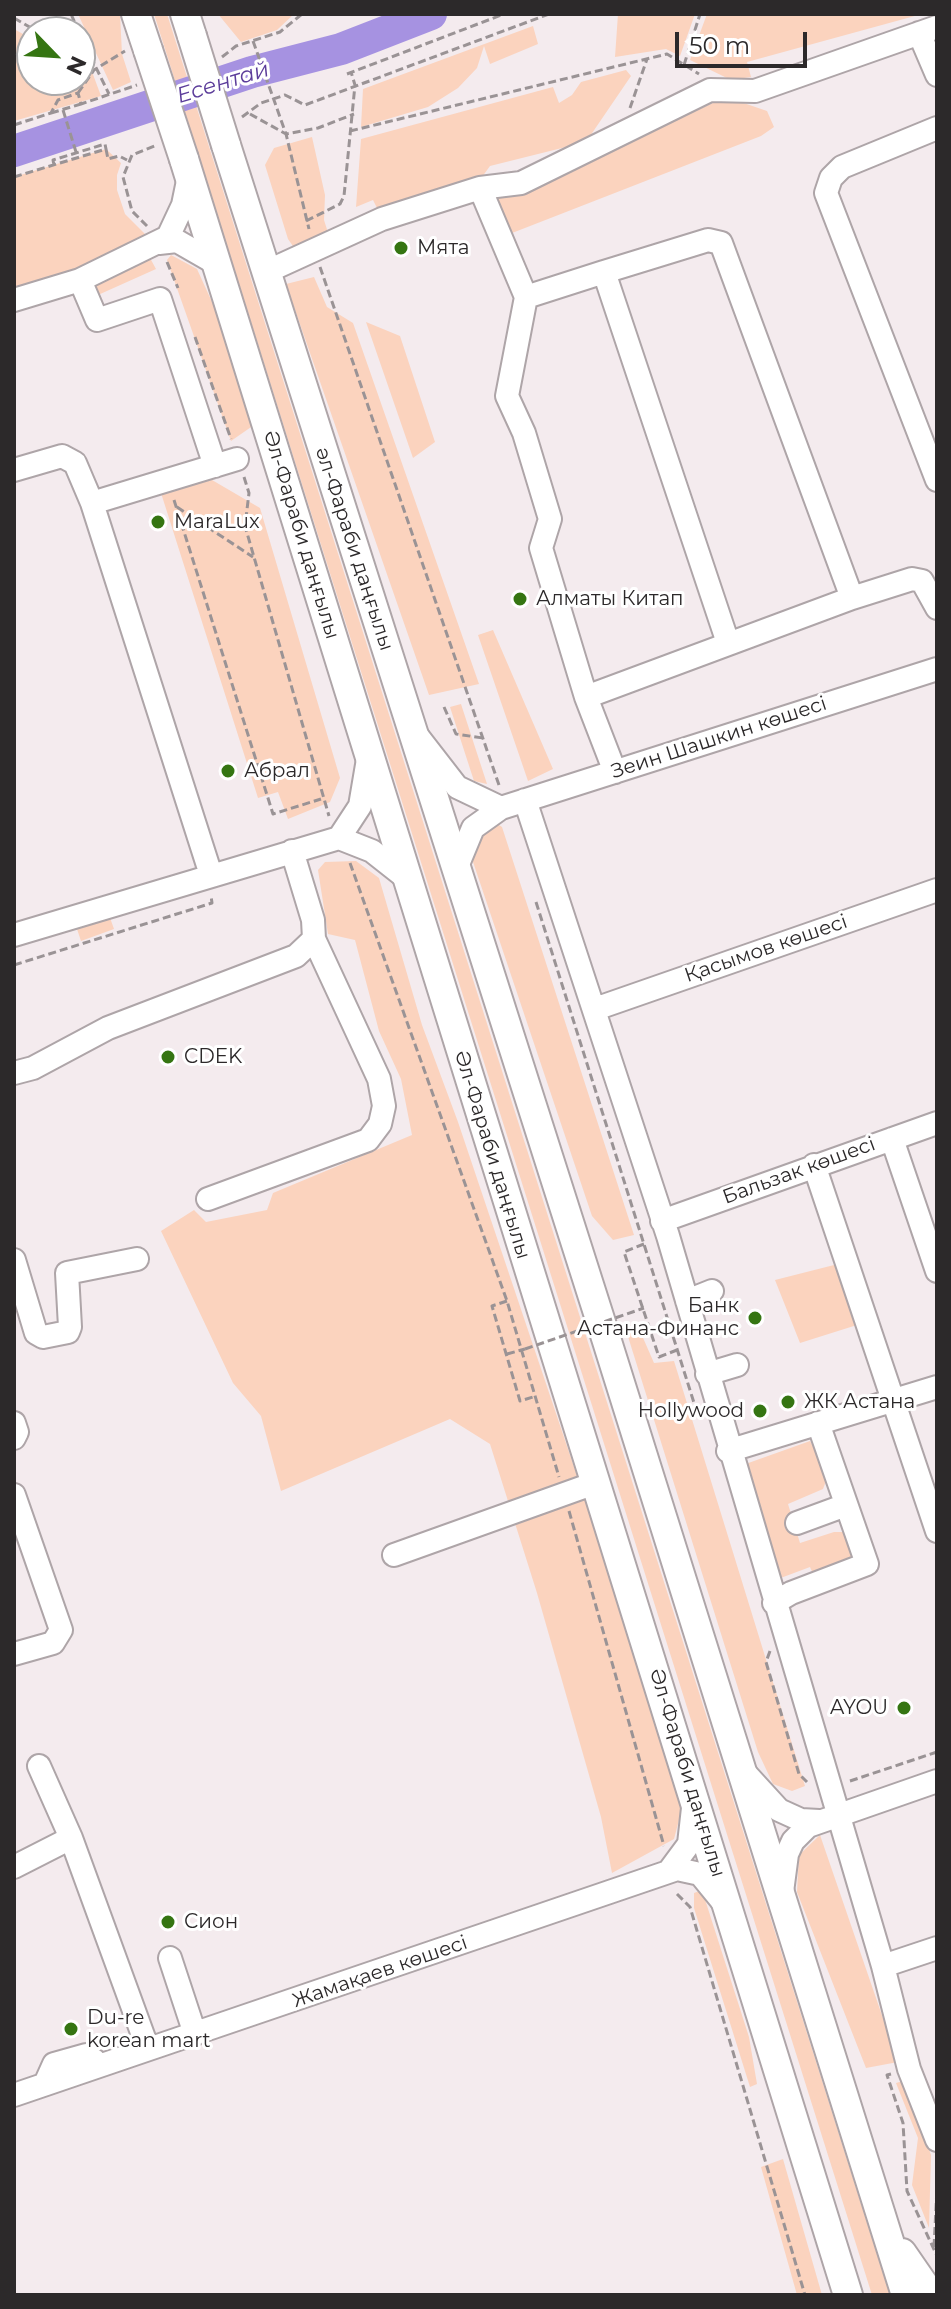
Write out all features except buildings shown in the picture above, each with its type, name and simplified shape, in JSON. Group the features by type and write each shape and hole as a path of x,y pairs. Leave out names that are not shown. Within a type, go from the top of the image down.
{"main road":[{"name":"Әл-Фараби даңғылы","path":"136,14 138,50 187,167 405,877 730,1911 845,2295"},
{"path":"188,25 266,272"},
{"name":"әл-Фараби даңғылы","path":"266,272 456,869"},
{"path":"456,869 906,2295"},
{"path":"883,2224 931,2295"}],"street":[{"path":"266,272 382,219 480,188 521,183 710,90 755,91 928,30 937,75"},
{"path":"937,128 842,167 831,178 826,193 937,480"},
{"path":"14,300 80,280 173,230 187,167"},
{"path":"480,188 526,297 507,396 524,433 550,519 541,548 586,697 615,772"},
{"path":"157,238 177,241 217,264"},
{"path":"526,297 708,240 721,243 852,598"},
{"path":"604,272 728,643"},
{"path":"80,280 97,320 160,299 215,466"},
{"path":"14,470 62,456 75,463 92,503 209,876"},
{"path":"92,503 237,459"},
{"path":"586,697 852,598 912,579 922,581 937,608"},
{"name":"Зеин Шашкин көшесі","path":"456,869 473,828 501,800 525,800 937,669"},
{"path":"413,731 457,787 501,800"},
{"path":"339,839 360,806 368,757"},
{"path":"525,800 687,1301 728,1451 829,1788 828,1818 883,1966 909,2069 937,2140"},
{"path":"14,935 339,839 372,851 405,877"},
{"path":"208,1199 368,1140 380,1124 384,1106 374,1064 314,939 313,920 292,851"},
{"name":"Қасымов көшесі","path":"595,1009 937,890"},
{"path":"14,1073 33,1068 108,1028 296,956 314,939"},
{"name":"Бальзак көшесі","path":"662,1221 937,1123"},
{"path":"892,1139 937,1271"},
{"path":"814,1165 937,1531"},
{"path":"14,1260 36,1333 43,1337 68,1332 70,1327 67,1273 137,1259"},
{"path":"687,1301 712,1291"},
{"path":"707,1374 737,1365"},
{"path":"728,1451 937,1387"},
{"path":"14,1423 17,1432 14,1438"},
{"path":"774,1603 791,1593 867,1564 818,1423"},
{"path":"394,1555 595,1483"},
{"path":"14,1495 61,1630 53,1643 14,1654"},
{"path":"797,1523 846,1505"},
{"path":"737,1761 779,1810 801,1820 828,1818"},
{"path":"39,1766 71,1838 148,2049"},
{"path":"784,1908 781,1885 787,1854 800,1833 828,1818 937,1781"},
{"path":"667,1861 689,1844 693,1828 692,1790"},
{"path":"14,1866 71,1838"},
{"path":"667,1861 700,1874 730,1911"},
{"name":"Жамақаев көшесі","path":"14,2095 195,2034 667,1861"},
{"path":"883,1966 937,1948"},
{"path":"170,1958 195,2034"}],"path":[{"path":"222,58 236,46 280,32 302,14"},
{"path":"306,221 340,204 344,196 354,114 355,85 349,73 504,14"},
{"path":"241,117 261,103 285,95 305,105 549,14"},
{"path":"684,65 700,14"},
{"path":"253,41 286,134 315,252 483,738 501,800"},
{"path":"96,69 138,50"},
{"path":"350,131 667,54 723,89"},
{"path":"620,134 647,59"},
{"path":"96,73 109,94"},
{"path":"14,125 137,85"},
{"path":"51,113 58,100 69,96"},
{"path":"79,96 81,104"},
{"path":"63,110 76,153"},
{"path":"249,114 286,134 318,128 354,114"},
{"path":"54,165 53,160 105,144 108,159 119,156 127,160"},
{"path":"127,160 157,145"},
{"path":"14,177 106,149"},
{"path":"127,160 123,177 132,211 157,238"},
{"path":"170,268 180,296"},
{"path":"195,335 249,493 245,526 321,799 339,839 524,1349 663,1835 667,1861"},
{"path":"168,481 273,814 321,799"},
{"path":"177,507 253,557"},
{"path":"444,707 456,734 483,738"},
{"path":"14,965 212,903 209,876"},
{"path":"532,889 699,1416"},
{"path":"644,1244 624,1252 659,1357 677,1350"},
{"path":"507,1301 492,1306 520,1401 536,1396"},
{"path":"507,1354 644,1308"},
{"path":"785,1639 773,1644 766,1662 799,1774 820,1792 937,1752"},
{"path":"677,1894 690,1907 805,2295"},
{"path":"887,2075 903,2123 907,2191 936,2253"},
{"path":"936,2253 937,2188"}],"shaded area":[{"path":"120,14 122,54 131,82 113,90 96,53 96,16 79,16"},
{"path":"154,14 167,14 890,2295 872,2295"},
{"path":"218,14 294,14 277,30 241,42"},
{"path":"618,14 695,14 680,56 666,49 615,57"},
{"path":"707,14 922,14 747,62 751,77 731,80 690,60"},
{"path":"533,26 538,44 490,64 484,46 477,68 458,88 428,107 361,127 363,89"},
{"path":"14,29 16,96 96,96 96,82 101,96 14,121"},
{"path":"626,70 631,76 586,142 490,166 482,177 380,214 373,200 356,207 361,139 553,87 559,103 572,95 581,82"},
{"path":"726,97 767,111 774,127 761,136 507,235 489,193 524,190"},
{"path":"312,137 325,195 324,220 331,242 297,252 288,239 265,165 274,148"},
{"path":"106,149 121,163 117,190 125,214 148,237 121,254 14,294 14,177"},
{"path":"171,255 197,269 217,313 254,425 231,441 167,260"},
{"path":"150,258 156,269 98,295 93,280"},
{"path":"314,277 327,307 353,323 479,684 429,695 286,284"},
{"path":"366,322 400,336 435,442 413,458"},
{"path":"212,480 260,508 340,778 330,802 288,819 278,792 258,798 161,493"},
{"path":"493,630 553,769 528,781 478,635"},
{"path":"461,704 487,784 474,781 450,707"},
{"path":"493,821 502,827 634,1235 613,1240 592,1216 469,850"},
{"path":"356,861 379,878 422,1025 458,1122 685,1797 674,1839 612,1873 601,1817 537,1593 490,1444 450,1419 281,1491 261,1416 233,1383 161,1231 194,1210 206,1222 267,1210 273,1193 412,1135 401,1079 379,1031 355,940 328,934 318,870 325,862"},
{"path":"108,912 114,929 81,941 75,923"},
{"path":"838,1264 857,1325 800,1343 775,1280"},
{"path":"637,1324 654,1363 674,1361 805,1786 792,1791 773,1784 758,1752 625,1327"},
{"path":"810,1441 827,1473 823,1489 788,1504 800,1543 834,1532 844,1532 855,1554 853,1559 814,1576 810,1567 778,1579 740,1466"},
{"path":"820,1835 898,2062 866,2068 797,1892 799,1855"},
{"path":"702,1890 749,2037 757,2084 750,2087 694,1908 694,1893"},
{"path":"906,2080 931,2155 929,2228 912,2185 918,2138 896,2083"},
{"path":"783,2159 822,2295 797,2295 761,2167"}],"waterway":[{"name":"Есентай","path":"14,151 252,72 341,49 431,14"}],"place":[{"name":"Мята","path":"401,248"},
{"name":"MaraLux","path":"158,522"},
{"name":"Алматы Китап","path":"520,599"},
{"name":"Абрал","path":"228,771"},
{"name":"CDEK","path":"168,1057"},
{"name":"Банк Астана-Финанс","path":"755,1318"},
{"name":"ЖК Астана","path":"788,1402"},
{"name":"Hollywood","path":"760,1411"},
{"name":"AYOU","path":"904,1708"},
{"name":"Сион","path":"168,1922"},
{"name":"Du-re korean mart","path":"71,2029"}]}
